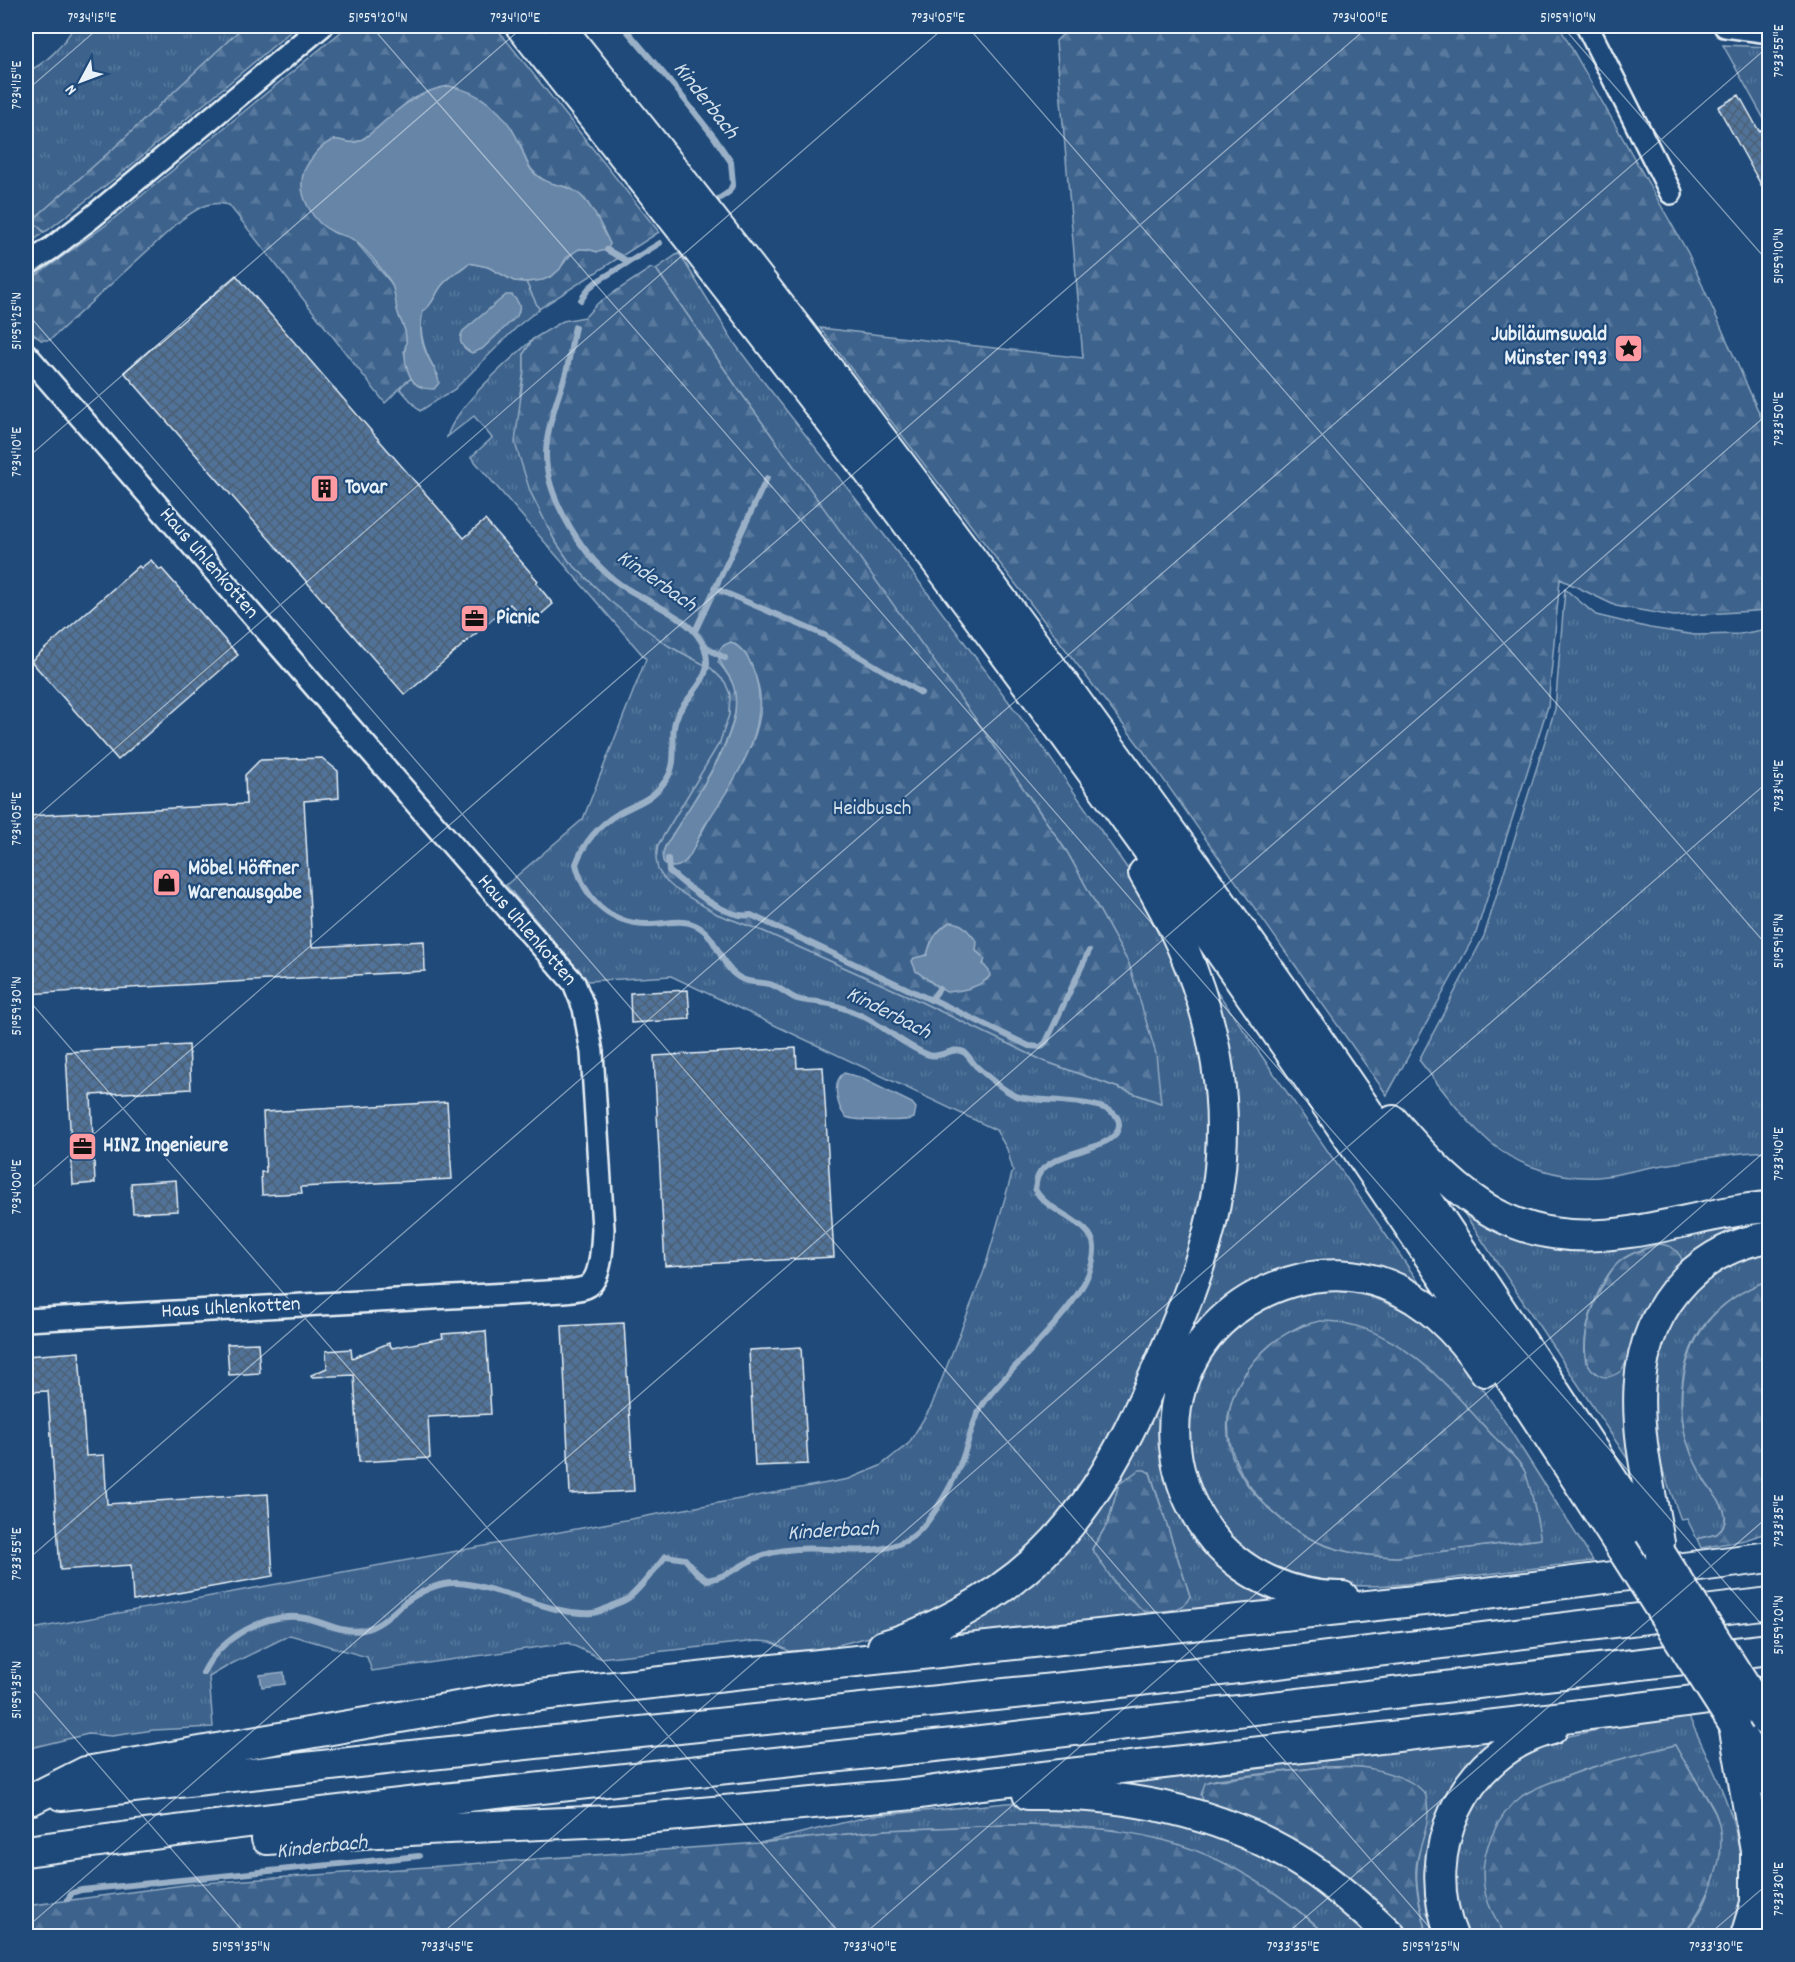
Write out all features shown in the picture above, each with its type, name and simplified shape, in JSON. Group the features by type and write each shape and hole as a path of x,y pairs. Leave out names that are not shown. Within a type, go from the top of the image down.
{"highway":[{"path":"521,26 765,334 1041,701 1283,1041 1436,1265 1583,1488 1770,1781"},
{"path":"559,26 786,314 1071,693 1264,963 1421,1191 1661,1555 1768,1712"},
{"path":"738,1673 819,1656 861,1651 915,1635 977,1604 1028,1568 1072,1523 1109,1469 1142,1405 1190,1296 1211,1222 1218,1188 1221,1155 1219,1088 1206,1009 1195,974 1161,902 1145,874 1099,809 1041,701"},
{"path":"1264,963 1381,1108 1435,1168 1482,1207 1503,1218 1527,1229 1553,1234 1587,1236 1631,1232 1770,1207"},
{"path":"1661,1555 1642,1436 1639,1394 1641,1362 1647,1338 1657,1317 1675,1291 1695,1270 1718,1254 1737,1245 1770,1237"},
{"path":"1470,1595 1329,1597 1297,1591 1250,1571 1214,1540 1192,1508 1184,1487 1174,1443 1174,1421 1176,1402 1187,1368 1205,1338 1217,1325 1260,1293 1300,1279 1324,1275 1348,1276 1388,1285 1414,1298 1454,1332 1501,1394 1583,1488"},
{"path":"29,1799 86,1772 503,1699 1470,1595 1766,1557"},
{"path":"29,1799 421,1755 1139,1680 1770,1603"},
{"path":"26,1851 443,1799 1177,1719 1770,1649"},
{"path":"141,1835 236,1841 426,1829 611,1821 914,1794 982,1784 1624,1710 1768,1712"},
{"path":"1452,1936 1441,1901 1441,1860 1447,1826 1466,1791 1490,1763 1515,1743 1544,1731 1624,1710"},
{"path":"1734,1724 1756,1850 1756,1904 1746,1936"},
{"path":"914,1794 1092,1796 1135,1801 1208,1818 1272,1845 1306,1866 1360,1907 1391,1936"}],"street":[{"path":"26,265 52,249 91,218 322,26"},
{"path":"1587,26 1671,193"},
{"path":"1725,26 1770,32"},
{"name":"Haus Uhlenkotten","path":"26,354 574,983 584,1008 591,1044 603,1229 601,1256 594,1279 586,1287 564,1291 26,1320"}],"green space":[{"path":"74,26 244,26 114,148 35,218 36,224 44,232 26,247 26,148 33,139 34,133 26,92 26,72 41,64 54,53"},
{"path":"244,26 297,26 123,172 48,230 44,232 36,224 35,218 114,148"},
{"path":"348,26 495,26 659,232 539,309 526,282 553,275 579,249 598,252 610,244 597,222 575,192 542,179 532,170 521,145 412,98 367,137 351,143 336,140 326,144 335,233 348,236 356,242 392,284 397,296 399,316 406,331 407,341 404,352 412,378 385,403 229,205 209,204 181,220 50,340 41,340 26,328 26,283 106,225"},
{"path":"1071,26 1559,26 1688,253 1769,435 1769,610 1674,616 1616,606 1560,579 1548,706 1476,933 1387,1095 1144,752 820,328 1083,358 1056,41"},
{"path":"1723,45 1769,47 1769,128"},
{"path":"679,253 735,344 885,536 1044,749 1134,878 1171,947 1200,1040 1208,1104 1203,1184 1189,1249 1178,1282 1145,1360 1095,1465 1058,1518 1009,1566 951,1604 885,1633 810,1650 789,1651 771,1642 757,1641 600,1658 568,1643 372,1671 367,1657 290,1635 209,1677 213,1727 154,1730 112,1736 88,1734 26,1749 26,1630 849,1479 880,1466 909,1443 931,1407 984,1271 1013,1170 1007,1149 996,1130 671,976 588,981 506,885 583,819 646,659 471,457 492,438 474,416 447,437 452,425 472,398 533,339 524,353 520,393 530,491 554,539 569,561 610,601 669,646 711,668 725,682 730,694 729,715 720,742 658,845 717,914 763,931 915,999 1044,1061 1160,1103 1129,964 1067,852 736,386 656,269"},
{"path":"469,263 488,267 514,281 526,282 539,309 519,325 455,389 420,411 400,389 403,383 412,378 414,383 438,375 422,336 423,311 429,306 443,284"},
{"name":"Heidbusch","path":"651,268 656,269 736,386 972,714 1067,852 1129,964 1156,1054 1161,1103 1044,1061 915,999 763,931 717,914 675,889 665,880 658,870 656,859 658,845 720,742 729,715 730,694 725,682 711,668 669,646 647,630 610,601 569,561 554,539 530,491 515,443 524,353 533,339 563,321 585,317 598,303","holes":["731,642 739,647 750,661 760,692 760,715 754,739 744,761 687,860 667,866 663,858 665,847 712,770 731,727 736,707 735,690 728,675 718,662","971,934 976,951 982,956 988,979 965,988 945,990 938,988 916,971 921,957 927,955 931,942"]},
{"path":"1565,589 1596,615 1650,628 1695,635 1740,634 1769,629 1769,1151 1708,1158 1598,1177 1570,1176 1541,1170 1514,1159 1481,1134 1419,1060 1484,936 1555,709"},
{"path":"1209,980 1420,1284 1419,1287 1372,1271 1208,1320 1173,1485 1293,1599 919,1639 1047,1557 1207,1270","holes":["1150,1472 1190,1596 1092,1549 1108,1523 1119,1484 1131,1476"]},
{"path":"1464,1213 1492,1228 1769,1215 1770,1226 1684,1265 1659,1244 1624,1258 1606,1278 1589,1321 1585,1350 1586,1363 1629,1357 1632,1462 1629,1461"},
{"path":"1659,1244 1675,1250 1684,1265 1621,1371 1609,1377 1599,1375 1588,1364 1585,1351 1590,1319 1602,1286 1622,1260"},
{"path":"1769,1250 1769,1280 1740,1294 1715,1313 1694,1342 1687,1360 1681,1396 1685,1433 1697,1467 1720,1502 1725,1514 1723,1525 1717,1534 1697,1539 1687,1519 1681,1520 1658,1457 1649,1396 1661,1338 1688,1294 1722,1267"},
{"path":"1769,1280 1769,1532 1745,1540 1701,1548 1697,1539 1717,1534 1724,1525 1725,1517 1722,1506 1695,1463 1685,1436 1682,1392 1685,1372 1690,1353 1708,1322 1734,1298"},
{"path":"1337,1291 1370,1297 1399,1309 1425,1325 1448,1346 1487,1395 1593,1561 1422,1582 1361,1586 1321,1582 1301,1577 1247,1550 1211,1511 1192,1464 1190,1415 1204,1368 1233,1329 1278,1301","holes":["1304,1324 1390,1341 1428,1369 1462,1402 1524,1470 1540,1539 1397,1557 1349,1552 1314,1541 1293,1528 1259,1499 1249,1487 1230,1449 1228,1428 1230,1409 1236,1391 1245,1374 1257,1359 1271,1345"]},
{"path":"1320,1321 1347,1324 1371,1331 1395,1343 1437,1376 1523,1467 1541,1539 1397,1557 1373,1556 1338,1549 1315,1541 1283,1520 1264,1503 1248,1484 1236,1462 1230,1440 1229,1416 1235,1392 1256,1359 1280,1337 1299,1327"},
{"path":"1139,1470 1150,1473 1190,1596 1182,1606 1171,1610 1145,1612 1118,1588 1092,1549 1108,1523 1119,1484"},
{"path":"1689,1717 1719,1782 1739,1850 1742,1873 1741,1897 1729,1936 1682,1936 1707,1898 1716,1867 1719,1832 1715,1812 1675,1745 1586,1769 1523,1796 1511,1808 1493,1834 1490,1907 1506,1936 1465,1936 1460,1922 1453,1877 1462,1826 1491,1780 1519,1756 1555,1739 1611,1727"},
{"path":"1494,1737 1497,1742 1475,1763 1441,1936 1428,1936 1420,1904 1417,1866 1427,1819 1406,1780 1360,1767 1323,1767 1218,1779 1211,1781 1205,1804 1105,1782"},
{"path":"1675,1745 1715,1813 1720,1828 1721,1844 1719,1861 1708,1894 1682,1936 1506,1936 1487,1899 1483,1874 1491,1836 1504,1814 1522,1796 1546,1784 1617,1760"},
{"path":"1323,1767 1360,1767 1376,1770 1406,1780 1422,1790 1426,1796 1428,1817 1417,1862 1416,1878 1419,1903 1428,1936 1401,1936 1205,1804 1201,1795 1205,1783 1211,1781"},
{"path":"1018,1802 1091,1804 1213,1833 1284,1868 1323,1896 1370,1936 1328,1936 1307,1917 1262,1886 1114,1830 1060,1825 1009,1825 887,1830 760,1843 871,1816"},
{"path":"1009,1825 1067,1826 1106,1830 1163,1840 1186,1847 1252,1878 1292,1906 1328,1936 26,1936 26,1906 191,1884 759,1843 887,1830"}],"shaded area":[{"path":"449,86 472,93 501,114 515,134 531,170 538,177 571,189 584,198 610,244 607,250 598,252 579,249 566,258 560,269 552,276 543,280 514,281 488,267 469,263 452,275 440,287 429,306 423,311 421,334 439,383 434,389 429,389 417,385 408,372 405,332 397,312 394,290 390,281 369,254 354,240 333,232 319,222 304,198 302,180 309,162 327,143 334,140 357,142 415,98"},
{"path":"26,92 35,129 34,137 27,148"},
{"path":"506,295 512,295 518,302 517,316 482,349 472,353 468,351 461,341 463,331"},
{"path":"731,642 745,653 753,669 758,690 759,711 755,731 739,770 705,825 693,850 685,862 670,867 663,861 665,847 706,782 731,730 735,713 735,693 718,655 723,646"},
{"path":"950,922 963,926 977,941 976,951 985,959 983,964 990,976 976,986 946,992 916,971 912,961 914,958 927,955 935,936"},
{"path":"844,1073 859,1077 912,1103 916,1108 914,1118 881,1121 846,1117 837,1095 838,1082"},
{"path":"284,1672 285,1684 262,1687 260,1675"}],"building":[{"path":"1739,95 1759,131 1763,129 1770,142 1770,201 1718,107"},
{"name":"Tovar","path":"236,275 464,538 485,520 538,581 536,583 553,604 529,625 510,604 405,695 124,372"},
{"path":"151,560 160,570 162,569 238,655 118,760 31,661 139,566 141,568"},
{"name":"Möbel Höffner Warenausgabe","path":"322,758 338,771 339,798 304,801 312,947 424,941 425,971 26,994 26,816 246,804 245,775 260,760"},
{"path":"688,990 690,1019 631,1023 630,993"},
{"path":"189,1045 191,1089 91,1095 95,1183 73,1185 66,1052"},
{"path":"796,1048 797,1068 823,1067 834,1257 665,1266 654,1056"},
{"path":"447,1102 452,1179 301,1187 302,1193 262,1195 261,1172 266,1172 263,1112"},
{"path":"176,1180 178,1211 133,1213 131,1183"},
{"path":"624,1323 634,1491 570,1494 562,1326"},
{"path":"486,1331 491,1414 428,1417 430,1458 359,1462 354,1375 312,1377 311,1375 327,1368 326,1351 351,1349 352,1358 389,1343 392,1348 443,1338 442,1334"},
{"path":"258,1343 260,1373 229,1375 227,1344"},
{"path":"801,1347 808,1464 755,1466 749,1350"},
{"path":"79,1352 86,1456 104,1455 107,1504 268,1494 273,1576 133,1601 131,1565 60,1570 48,1391 26,1392 26,1356"}],"waterway":[{"name":"Kinderbach","path":"623,26 674,86 731,162 733,184 729,192 717,200"},
{"name":"Kinderbach","path":"581,300 596,282 660,243"},
{"path":"607,250 629,262"},
{"name":"Kinderbach","path":"203,1673 211,1660 232,1638 260,1623 290,1617 305,1618 333,1627 363,1630 380,1623 415,1596 448,1583 479,1586 558,1610 595,1613 630,1597 666,1556 685,1559 697,1573 707,1580 720,1577 756,1558 776,1552 791,1549 880,1549 907,1540 915,1535 930,1518 944,1496 962,1459 977,1416 986,1400 1069,1307 1082,1287 1091,1266 1094,1247 1092,1238 1086,1230 1049,1205 1035,1189 1038,1176 1045,1167 1056,1160 1096,1146 1116,1134 1119,1125 1116,1115 1092,1105 1016,1096 990,1078 964,1052 955,1050 929,1055 850,1011 837,1006 797,999 773,985 742,979 728,968 709,936 695,925 677,922 633,923 621,919 600,906 585,888 576,864 583,848 605,823 650,796 666,780 673,764 675,722 703,678 707,664 705,649 698,636 688,625 621,585 607,574 581,544 560,509 548,472 546,455 552,415 567,370 575,327"},
{"path":"695,631 767,478"},
{"path":"714,588 824,635 921,693"},
{"path":"704,644 725,658"},
{"path":"668,859 669,871 696,893 719,907 741,915 751,915 931,1000 939,989"},
{"path":"932,999 1029,1046 1041,1047 1046,1042 1089,951"},
{"name":"Kinderbach","path":"68,1899 72,1893 81,1890 419,1856"}],"place":[{"name":"Jubiläumswald Münster 1993","path":"1628,348"},
{"name":"Tovar","path":"324,489"},
{"name":"Picnic","path":"475,619"},
{"name":"Möbel Höffner Warenausgabe","path":"167,882"},
{"name":"HINZ Ingenieure","path":"82,1147"}]}
